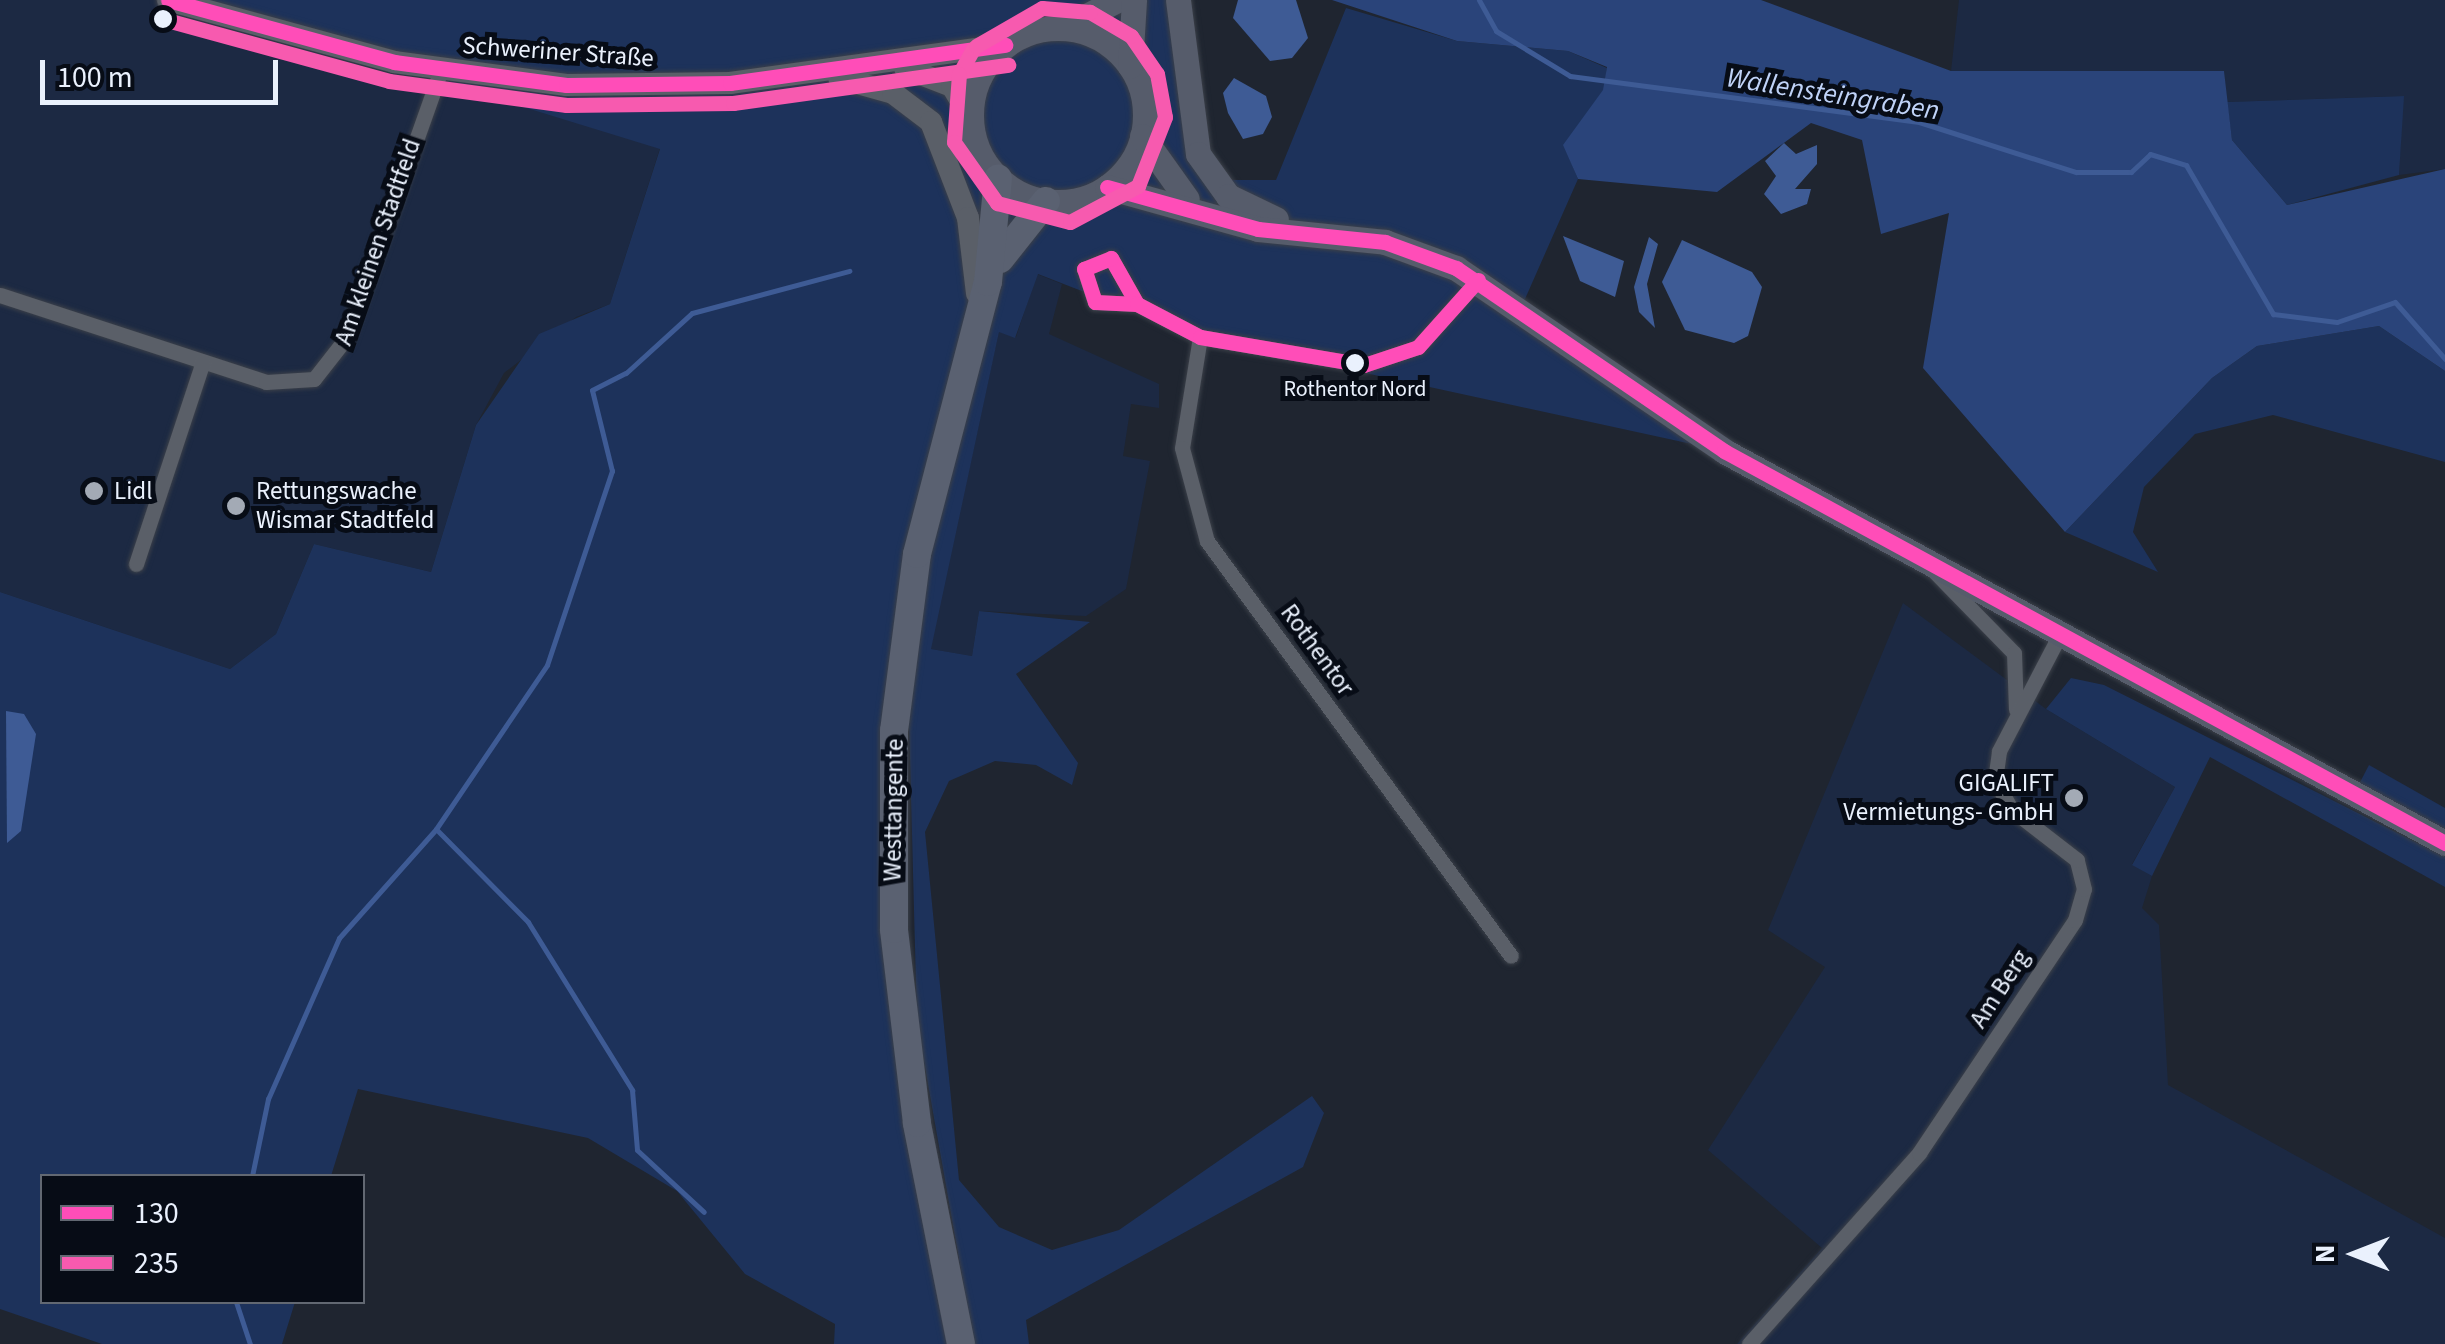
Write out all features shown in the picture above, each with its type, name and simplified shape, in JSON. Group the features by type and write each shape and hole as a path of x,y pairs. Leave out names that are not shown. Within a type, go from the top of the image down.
{"highway":[{"name":"Westtangente","path":"988,282 998,178"},
{"name":"Westtangente","path":"961,1344 918,1123 891,832 917,554 988,282 1016,229 1046,201"}],"main road":[{"name":"Schweriner Straße","path":"168,0 441,70 652,87 826,74 1004,45"},
{"path":"1118,0 1065,28 1004,45 979,78 970,118 998,178 1046,201 1107,187 1203,211 1258,230 1347,236"},
{"path":"1130,66 1134,0"},
{"path":"1178,0 1190,128 1213,180 1256,214 1424,253 1478,280 1710,443 2058,638 2445,843"},
{"path":"1065,28 1102,39 1130,66 1144,100 1142,136 1107,187"},
{"name":"Schweriner Straße","path":"892,66 939,76 970,118"},
{"path":"826,74 893,93 932,122 973,237 977,313"},
{"path":"1142,136 1165,178 1203,211"}],"street":[{"name":"Am kleinen Stadtfeld","path":"0,295 204,362 292,386 332,364 441,70"},
{"path":"1137,304 1200,337 1374,363 1418,346 1478,280"},
{"name":"Rothentor","path":"1200,337 1182,448 1207,540 1511,956"},
{"path":"136,564 204,362"},
{"path":"1932,568 2014,653 2013,723"},
{"name":"Am Berg","path":"1750,1344 1919,1153 2075,920 2084,888 2077,860 1998,791 1997,759 2058,638"}],"shaded area":[{"path":"0,0 182,0 660,148 610,304 576,317 504,373 476,425 431,572 314,544 276,634 230,669 0,592"},
{"path":"175,0 1178,0 1190,128 1213,180 1276,180 1346,8 1457,41 1568,51 1607,68 1604,90 1564,145 1578,179 1521,308 1724,451 1200,337 1038,274 1015,338 999,332 931,649 972,656 979,611 1090,622 1016,674 1078,763 1072,785 1036,765 995,761 949,781 925,832 959,1180 999,1227 1052,1250 1119,1230 1312,1096 1324,1113 1303,1167 1026,1320 1029,1344 974,1344 917,1022 907,645 891,832 894,929 917,1123 961,1344 834,1344 835,1324 745,1274 677,1191 588,1138 358,1089 332,1174 40,1174 40,1304 294,1304 282,1344 102,1344 0,1309 0,592 230,669 276,634 314,544 431,572 476,425 539,334 610,304 660,149"},
{"path":"1238,0 1296,0 1308,38 1292,58 1270,61 1233,18"},
{"path":"1332,0 1761,0 1951,71 2224,71 2232,140 2287,205 2445,169 2445,371 2379,326 2257,346 2212,378 2065,532 1923,368 1949,213 1881,234 1862,140 1811,123 1717,192 1578,179 1563,145 1603,90 1607,67 1568,51 1457,41"},
{"path":"1959,0 2445,0 2445,169 2399,175 2403,96 2227,102 2224,72 1951,71"},
{"path":"1234,78 1266,96 1272,117 1263,134 1243,139 1228,113 1223,93"},
{"path":"2404,96 2399,175 2287,205 2232,140 2227,102"},
{"path":"1784,143 1796,154 1817,145 1817,164 1795,189 1811,189 1807,204 1781,214 1764,194 1776,176 1765,161"},
{"path":"1563,236 1624,261 1615,297 1580,281"},
{"path":"1649,237 1658,244 1647,284 1655,328 1639,312 1634,287"},
{"path":"1682,240 1752,272 1762,287 1748,336 1734,343 1685,330 1662,282"},
{"path":"1037,274 1062,284 1049,334 1159,384 1159,408 1131,404 1123,456 1150,461 1126,589 1086,616 979,611 972,656 930,649 999,331 1016,337"},
{"path":"2379,326 2445,371 2445,462 2273,415 2195,434 2144,487 2133,532 2158,572 2065,532 2212,378 2257,346"},
{"path":"1903,603 2046,709 2175,787 2132,864 2152,876 2142,908 2159,925 2168,1085 2445,1238 2445,1344 1737,1344 1822,1248 1708,1150 1825,967 1768,930"},
{"path":"2071,678 2104,685 2445,857 2445,887 2210,757 2152,876 2132,865 2175,787 2046,709"},
{"path":"6,711 24,714 36,734 21,831 7,843"},
{"path":"2369,765 2445,808 2445,837 2357,788"}],"waterway":[{"name":"Wallensteingraben","path":"1479,0 1496,31 1570,76 1919,122 2076,172 2131,172 2150,154 2186,165 2273,314 2337,322 2395,302 2445,359"},
{"path":"252,1174 268,1099 339,938 436,829 547,665 612,471 592,390 626,373 692,313 849,271"},
{"path":"436,829 528,922 632,1090 637,1150 704,1212"},
{"path":"237,1304 250,1344"}],"transit line":[{"name":"130","path":"168,0 394,62 566,85 730,83 1005,45"},
{"name":"235","path":"973,49 959,74 954,142 997,203 1070,222 1138,186 1165,117 1157,74 1131,36 1090,12 1042,8 976,46"},
{"name":"235","path":"163,19 389,81 566,105 733,103 1008,65"},
{"name":"130","path":"1107,187 1258,229 1385,242 1456,268 1724,451 2445,843"},
{"name":"130","path":"1111,258 1137,304 1095,302 1084,269 1111,258"},
{"name":"130","path":"1137,304 1200,337 1364,365 1418,347 1478,280"}],"place":[{"name":"Rothentor Nord","path":"1355,363"},
{"name":"Lidl","path":"94,491"},
{"name":"Rettungswache Wismar Stadtfeld","path":"236,506"},
{"name":"GIGALIFT Vermietungs- GmbH","path":"2074,798"}]}
